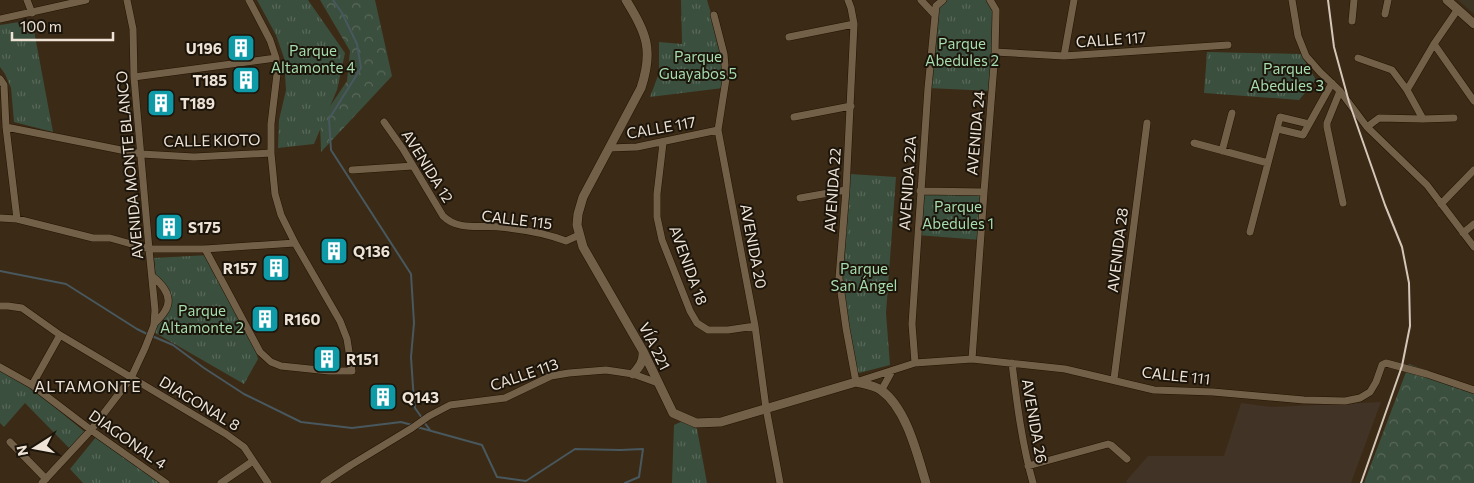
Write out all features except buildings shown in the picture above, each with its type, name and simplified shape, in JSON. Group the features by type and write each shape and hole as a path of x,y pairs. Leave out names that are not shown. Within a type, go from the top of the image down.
{"main road":[{"name":"VÍA 221","path":"626,0 641,25 646,39 648,58 646,74 641,88 583,198 578,214 577,226 584,247 643,351 673,413 696,423 721,422 856,382"},
{"path":"1447,0 1474,24"},
{"path":"633,374 644,358 643,351"},
{"path":"856,382 872,385 882,391 898,409 910,432 926,483"}],"street":[{"path":"27,0 32,13"},
{"path":"0,19 86,0"},
{"name":"AVENIDA MONTE BLANCO","path":"127,0 133,29 134,77 152,279 153,327"},
{"path":"205,249 265,358 281,366 352,372 346,338 340,321 295,243 281,215 275,194 271,153 271,124 277,74 276,58 270,40 249,0"},
{"name":"AVENIDA 22","path":"848,0 854,24 851,106 839,278 856,382"},
{"path":"921,0 935,16"},
{"name":"AVENIDA 22A","path":"915,364 912,324 920,191 936,6 942,0"},
{"name":"AVENIDA 24","path":"972,359 995,52 996,10 990,0"},
{"path":"1064,56 1074,0"},
{"path":"1292,0 1298,36 1306,56 1340,91 1367,127 1427,185 1474,247"},
{"path":"1352,20 1354,0"},
{"path":"1385,14 1388,0"},
{"path":"1407,90 1434,44 1458,9"},
{"name":"AVENIDA 20","path":"714,15 724,54 726,79 718,130 755,326 766,408 780,483"},
{"path":"789,37 854,24"},
{"path":"1434,44 1474,101"},
{"name":"CALLE 117","path":"995,52 1064,56 1228,45"},
{"path":"134,77 276,58"},
{"path":"1358,58 1392,70 1407,90 1423,119"},
{"path":"0,80 4,85 6,128 17,219"},
{"path":"1278,130 1303,135 1332,83"},
{"path":"1340,91 1327,127 1343,203"},
{"path":"794,117 851,106"},
{"path":"1222,151 1232,113"},
{"path":"1250,232 1280,117 1309,124"},
{"path":"1367,127 1379,118 1454,118"},
{"name":"AVENIDA 12","path":"384,122 443,216 450,223"},
{"name":"AVENIDA 28","path":"1114,379 1147,124"},
{"name":"CALLE KIOTO","path":"6,128 141,154 194,157 271,153"},
{"name":"CALLE 117","path":"609,148 637,147 663,143 718,130"},
{"name":"AVENIDA 18","path":"663,143 657,194 658,218 662,240 690,311 697,323 708,330 728,330 755,326"},
{"path":"1194,143 1268,163"},
{"path":"352,170 413,166"},
{"path":"1441,204 1474,170"},
{"path":"800,198 846,190"},
{"path":"920,191 984,192"},
{"path":"0,218 17,219 92,238 110,238 149,249 205,249 295,243"},
{"name":"CALLE 115","path":"450,223 467,227 499,227 555,236 566,241 579,235"},
{"path":"1463,232 1474,224"},
{"path":"10,442 44,481 91,430 131,378 153,327 166,310 168,297 165,289 161,283 152,279"},
{"name":"DIAGONAL 8","path":"0,306 22,308 60,335 226,434 244,447 268,483"},
{"path":"32,385 60,335"},
{"name":"CALLE 111","path":"856,382 915,364 972,359 1065,369 1114,379 1154,390 1345,401 1360,398 1370,392 1382,365 1386,363 1427,374 1474,390"},
{"name":"AVENIDA 26","path":"1012,364 1019,422 1033,483"},
{"name":"DIAGONAL 4","path":"0,367 32,385 166,483"},
{"name":"CALLE 113","path":"324,483 429,416 450,405 505,398 536,382 560,374 606,370 633,374 658,384"},
{"path":"882,391 892,370"},
{"path":"1028,466 1108,444 1127,459"},
{"path":"221,483 253,461"}],"shaded area":[{"path":"1458,0 1474,0 1474,14"},
{"path":"1381,402 1351,483 1127,483 1126,481 1148,456 1224,456 1241,403 1272,407"}],"green space":[{"name":"Parque Altamonte 4","path":"257,0 308,0 345,53 337,90 314,144 278,148 279,120 286,90 284,58 276,35"},
{"path":"320,0 375,0 392,76 321,152 320,121 347,81 350,51"},
{"name":"Parque Guayabos 5","path":"681,0 707,0 724,56 723,88 650,97 659,73 659,42 682,44"},
{"name":"Parque Abedules 2","path":"943,0 990,0 996,10 992,91 928,88 936,6"},
{"path":"32,20 53,132 14,122 11,88 0,67 0,25"},
{"name":"Parque Abedules 3","path":"1207,52 1301,54 1316,80 1299,100 1204,93"},
{"name":"Parque San Ángel","path":"850,174 896,177 886,313 890,365 855,374 839,278"},
{"name":"Parque Abedules 1","path":"920,191 984,192 981,240 917,235"},
{"name":"Parque Altamonte 2","path":"209,255 251,334 258,359 244,384 152,331 168,299 156,279 154,258"},
{"path":"1409,364 1474,388 1474,483 1364,483"},
{"path":"0,368 28,385 86,433 70,449 25,403 4,427 0,423"},
{"path":"683,421 697,429 707,483 672,483 674,425"},
{"path":"96,437 164,483 83,483 70,469"}],"waterway":[{"path":"333,0 342,13 357,44 361,68 329,119 331,150 411,274 414,323 411,357 413,387 415,408 422,418"},
{"path":"0,271 66,284 147,334"},
{"path":"152,336 173,345 244,394 301,422 352,428 401,422 412,425"},
{"path":"424,422 430,430"},
{"path":"417,427 482,445 497,477 526,481 575,449 643,449 639,477 625,483"}],"railway":[{"path":"1328,0 1334,47 1349,102 1385,205 1402,247 1409,283 1410,326 1402,366 1361,483"}],"place":[{"name":"U196","path":"241,48"},
{"name":"T185","path":"246,80"},
{"name":"T189","path":"161,103"},
{"name":"S175","path":"169,227"},
{"name":"Q136","path":"334,251"},
{"name":"R157","path":"276,268"},
{"name":"R160","path":"265,319"},
{"name":"R151","path":"327,359"},
{"name":"Q143","path":"383,397"}],"district":[{"name":"ALTAMONTE","path":"88,385"}]}
